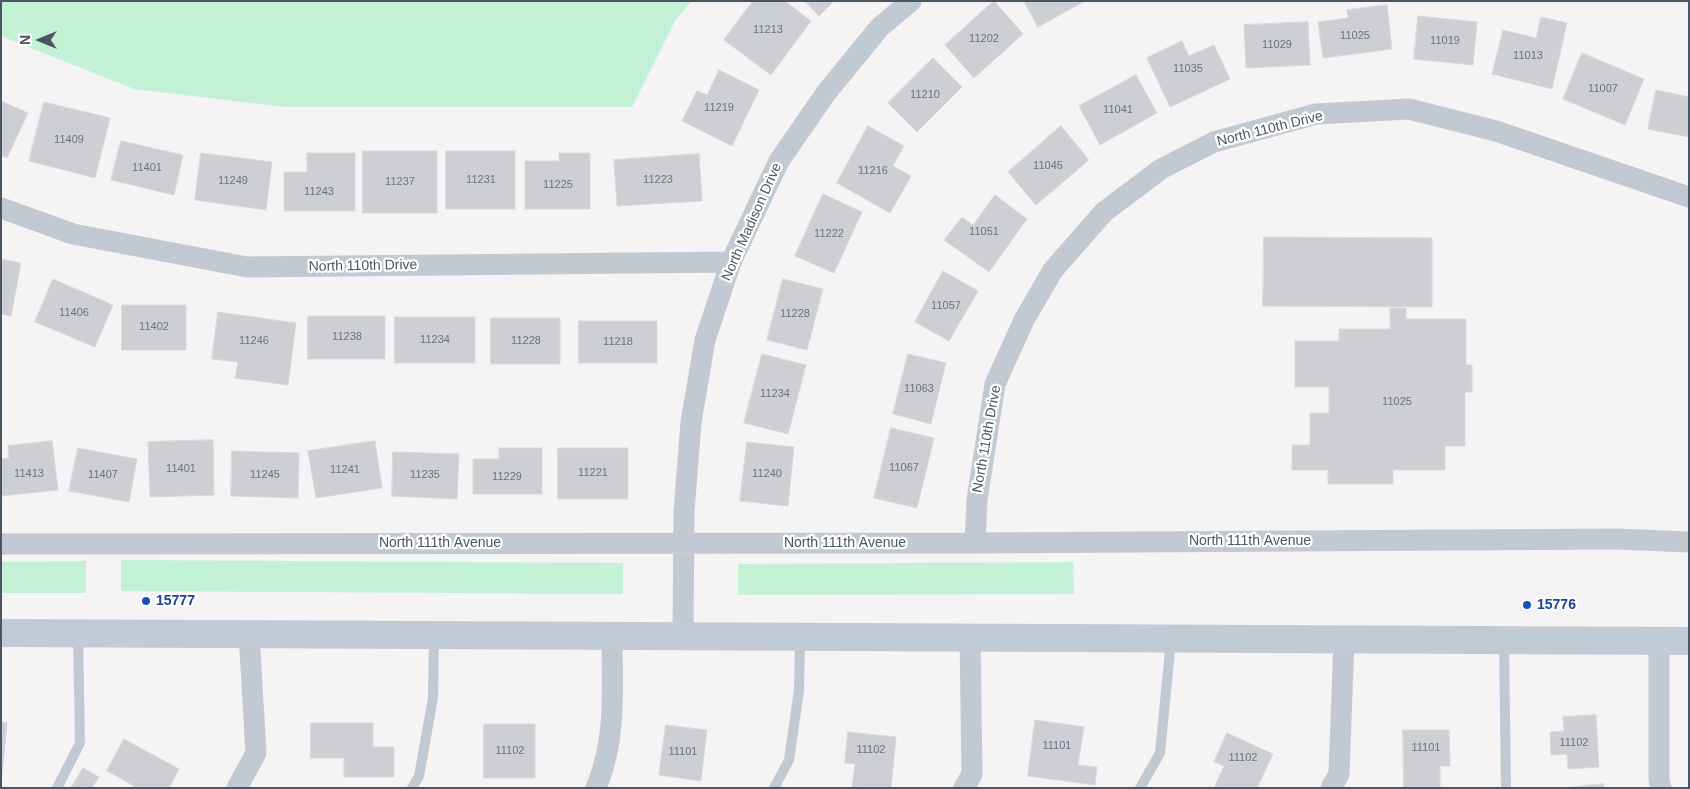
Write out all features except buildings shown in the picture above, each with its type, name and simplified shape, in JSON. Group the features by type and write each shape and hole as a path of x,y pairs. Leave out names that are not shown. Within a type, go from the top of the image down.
{"street":[{"name":"North Madison Drive","path":"683,636 684,512 691,422 705,340 732,262 779,161 826,93 873,35 911,1"},
{"name":"North 110th Drive","path":"975,543 977,500 995,384 1024,320 1053,270 1104,212 1161,168 1214,142 1316,114 1410,109 1496,131 1689,197"},
{"name":"North 110th Drive","path":"1,208 73,234 247,267 732,262"},
{"name":"North 111th Avenue","path":"1,544 975,543 1598,539 1689,542"},
{"path":"1,633 970,636 1689,641"},
{"path":"236,788 256,753 249,633"},
{"path":"596,788 604,768 610,742 612,722 612,635"},
{"path":"964,788 972,774 970,636"},
{"path":"1338,783 1344,640"},
{"path":"1659,641 1659,780 1661,788"}],"lane":[{"path":"57,788 80,743 78,633"},
{"path":"412,788 419,776 433,698 434,634"},
{"path":"774,788 789,760 799,690 800,636"},
{"path":"1140,788 1160,753 1171,638"},
{"path":"1504,640 1506,788"}],"green space":[{"path":"1,1 692,1 676,19 632,107 285,107 134,89 1,36"},
{"path":"121,560 623,563 623,594 121,591"},
{"path":"86,561 86,593 1,593 1,562"},
{"path":"1073,562 1074,594 738,595 738,564"}],"place":[{"name":"15777","path":"146,601"},
{"name":"15776","path":"1527,605"}]}
